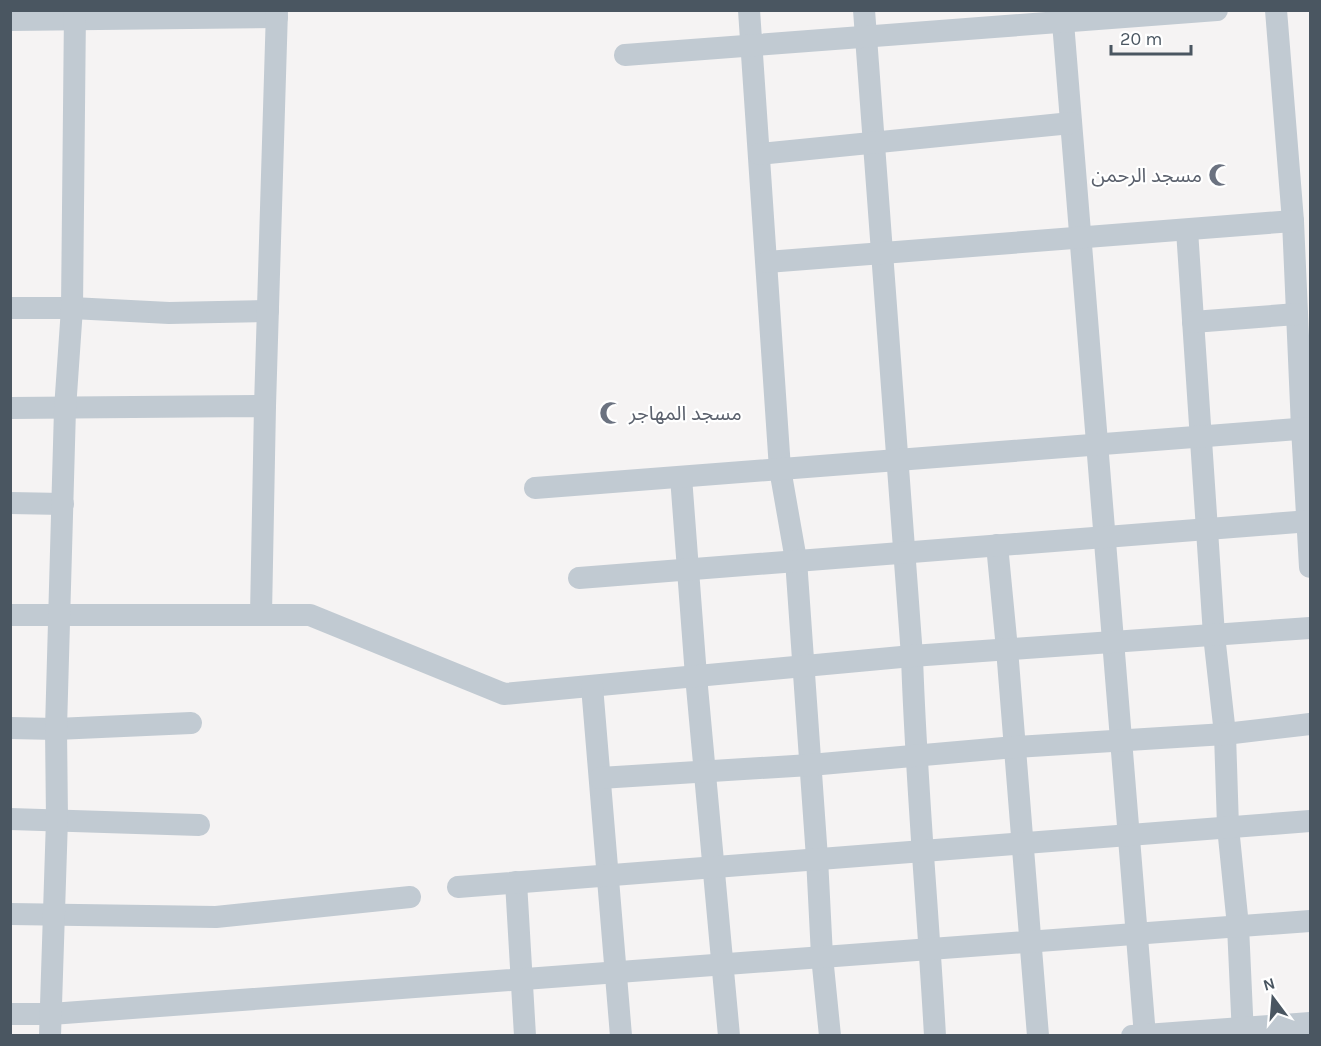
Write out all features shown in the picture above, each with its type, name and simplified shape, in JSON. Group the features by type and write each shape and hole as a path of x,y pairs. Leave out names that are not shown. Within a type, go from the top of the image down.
{"street":[{"path":"749,10 780,469 796,560 822,956 830,1035"},
{"path":"864,10 905,552 912,656 915,754 924,851 935,1035"},
{"path":"625,55 866,37 958,20 1217,10"},
{"path":"1276,10 1293,221 1297,314 1306,428 1311,567"},
{"path":"10,20 74,16 277,14 261,615"},
{"path":"50,1024 57,819 56,729 65,409 72,308 74,16"},
{"path":"1062,16 1137,934 1141,1035 1242,1031 1311,1023"},
{"path":"759,154 1071,123"},
{"path":"767,262 1293,221"},
{"path":"1187,230 1214,635 1225,734 1228,827 1238,926 1242,1031"},
{"path":"10,308 72,308 169,313 268,311"},
{"path":"1193,322 1297,314"},
{"path":"10,408 265,406"},
{"path":"535,488 1306,428"},
{"path":"681,477 696,676 729,1035"},
{"path":"10,504 63,504"},
{"path":"579,578 1309,521"},
{"path":"997,545 1038,1035"},
{"path":"10,615 310,615 504,694 912,656 1311,628"},
{"path":"592,686 621,1035"},
{"path":"10,728 56,729 191,723"},
{"path":"600,778 810,765 915,754 1225,734 1311,724"},
{"path":"10,819 199,825"},
{"path":"458,887 1311,821"},
{"path":"516,882 525,1035"},
{"path":"10,914 216,916 410,897"},
{"path":"10,1014 50,1024 522,978 1311,921"}],"place":[{"name":"مسجد الرحمن","path":"1220,175"},
{"name":"مسجد المهاجر","path":"611,413"}]}
